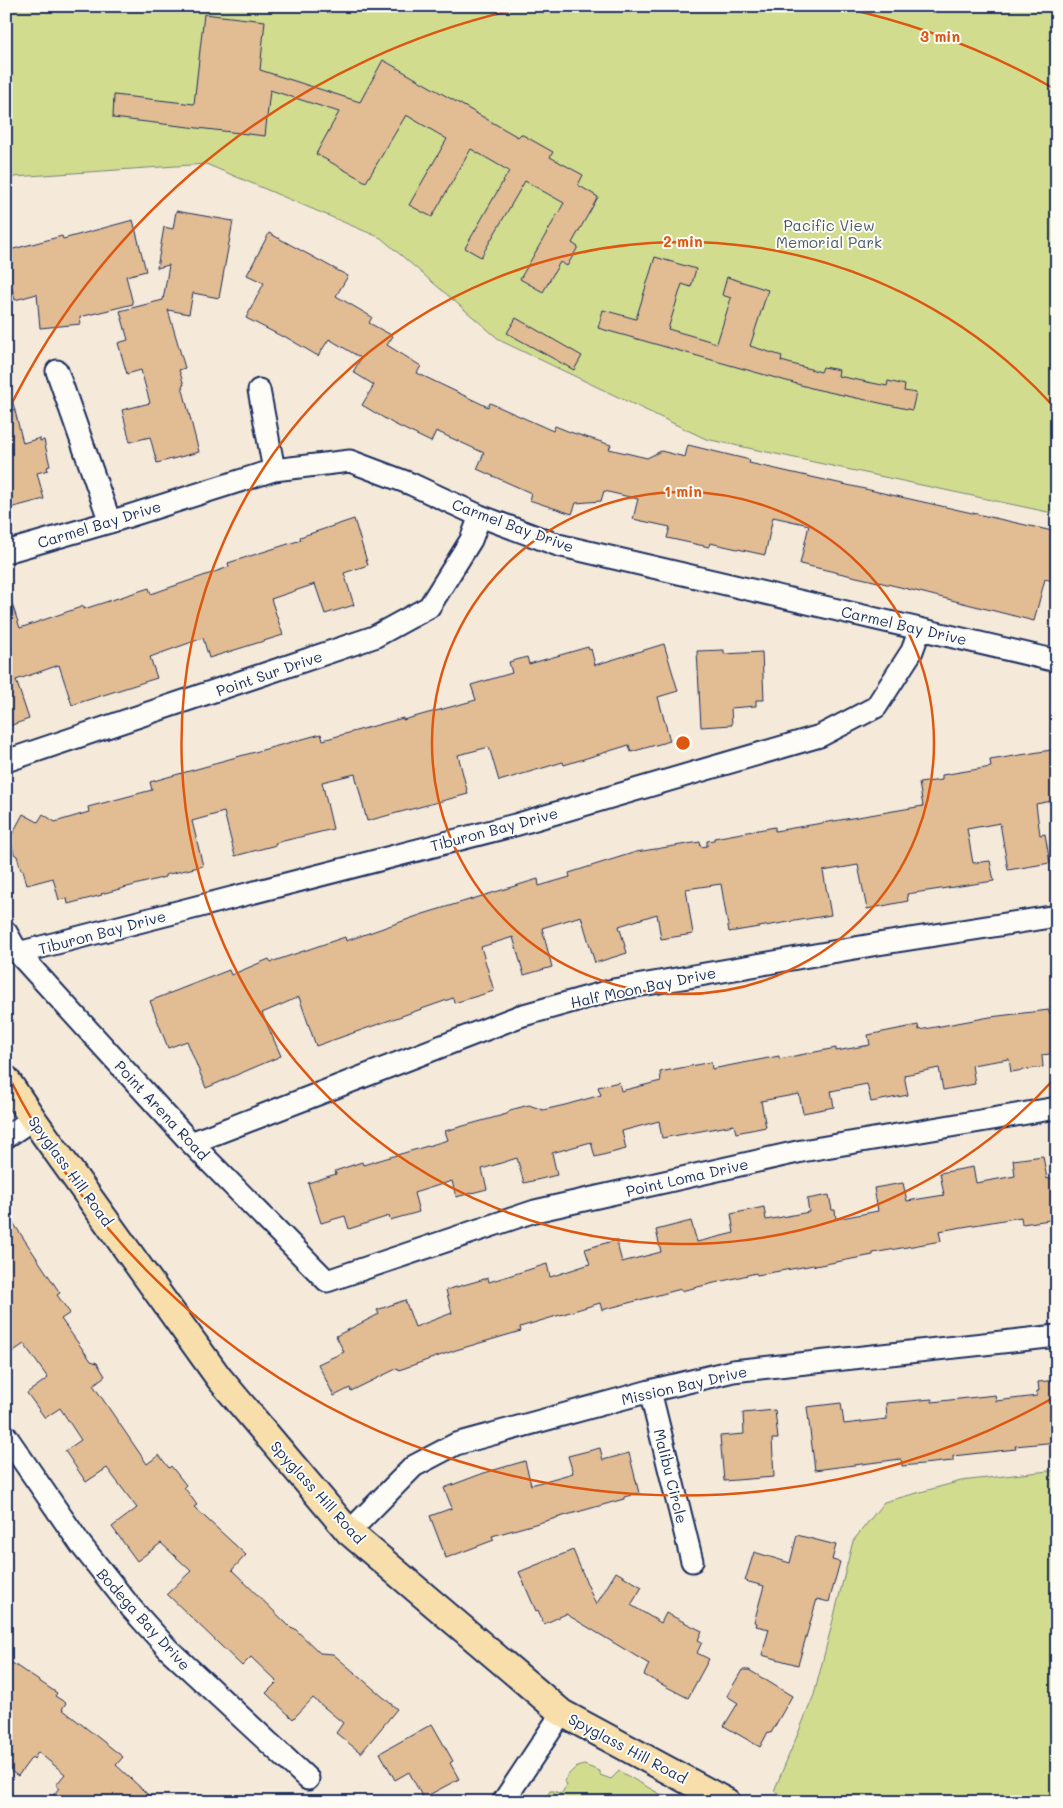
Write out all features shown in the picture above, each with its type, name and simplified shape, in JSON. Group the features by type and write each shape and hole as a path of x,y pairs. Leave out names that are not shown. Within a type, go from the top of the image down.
{"main road":[{"name":"Spyglass Hill Road","path":"6,1079 219,1378 350,1532 562,1713 728,1802"}],"street":[{"path":"57,371 110,522"},
{"path":"259,390 274,470"},
{"name":"Carmel Bay Drive","path":"6,552 110,522 274,470 350,462 411,484 480,516 558,546 1057,661"},
{"name":"Point Sur Drive","path":"6,762 374,637 429,606 471,540 480,516"},
{"name":"Tiburon Bay Drive","path":"18,954 515,825 820,736 876,707 912,651 920,629"},
{"name":"Half Moon Bay Drive","path":"191,1142 520,1016 613,990 878,944 1057,916"},
{"name":"Point Arena Road","path":"6,932 18,954 191,1142 326,1281"},
{"name":"Point Loma Drive","path":"326,1281 536,1211 802,1151 1057,1108"},
{"path":"6,1138 33,1119"},
{"name":"Mission Bay Drive","path":"350,1532 414,1466 456,1444 650,1391 733,1371 1057,1336"},
{"name":"Malibu Circle","path":"650,1391 692,1560"},
{"name":"Bodega Bay Drive","path":"6,1436 80,1545 132,1609 169,1650 308,1779"},
{"path":"503,1802 562,1713"}],"green space":[{"name":"Pacific View Memorial Park","path":"6,6 1057,6 1057,514 706,439 501,341 381,238 206,164 14,177 6,181"},
{"path":"1057,1470 1057,1802 795,1802 774,1791 814,1695 853,1541 884,1502 961,1481"},
{"path":"584,1765 600,1771 600,1775 611,1779 619,1771 674,1802 543,1802 550,1791 561,1794 567,1785 564,1781 568,1775 574,1769"}],"building":[{"path":"204,14 265,21 260,70 360,102 383,60 518,137 521,134 553,152 550,157 583,175 578,185 598,197 572,243 578,247 567,266 560,262 543,292 520,279 564,203 525,181 481,257 465,248 509,171 471,149 432,217 409,205 447,139 406,115 366,182 316,154 339,112 270,90 265,136 113,118 114,95 194,104"},
{"path":"176,211 233,221 219,298 193,293 189,314 168,310 185,368 179,370 199,452 157,463 150,437 130,442 122,410 150,403 141,370 127,374 118,343 128,340 120,311 163,300 169,265 157,268 164,227 173,229"},
{"path":"133,220 146,271 126,276 133,304 80,317 81,324 40,328 37,294 15,300 6,265 6,251 62,236 63,239"},
{"path":"269,233 348,276 336,296 372,317 369,323 393,336 387,345 421,366 417,373 488,407 490,403 553,431 555,426 611,445 609,449 647,458 661,451 685,457 688,445 750,460 749,463 1057,532 1057,582 1045,579 1034,621 800,564 809,525 773,517 765,555 710,543 709,547 667,538 670,527 633,519 638,499 604,491 601,501 576,503 572,514 529,500 531,493 477,469 484,453 436,431 431,442 394,424 362,405 374,385 353,372 361,358 329,339 318,356 284,336 246,318 264,283 247,275"},
{"path":"655,257 696,269 691,287 682,284 668,329 717,343 731,298 722,295 727,277 768,290 750,346 782,356 781,361 821,372 823,367 839,370 838,376 887,386 888,381 905,385 904,391 916,393 912,410 815,389 598,328 603,310 636,319"},
{"path":"516,318 582,356 574,370 507,333"},
{"path":"12,399 23,443 40,438 40,441 44,440 50,466 47,467 48,470 37,473 44,499 6,509 6,400"},
{"path":"354,519 368,565 344,573 354,605 325,614 315,584 271,599 283,635 209,658 203,638 150,657 157,678 72,705 59,665 16,680 29,719 6,727 6,595 9,595 20,628 84,606 84,609 149,588 151,594 229,567 228,563 301,540 300,537"},
{"path":"664,644 678,691 658,697 670,741 631,752 629,745 564,765 563,762 499,781 489,747 458,755 468,794 367,821 355,774 322,782 333,829 275,843 276,845 235,856 224,812 192,821 203,866 165,875 165,877 68,904 67,898 59,900 53,878 27,885 17,856 14,854 12,845 8,842 23,814 38,822 43,814 55,822 89,812 88,807 152,790 150,782 211,764 321,734 323,740 476,700 471,685 512,673 509,662 527,657 529,664 588,647 589,650 591,649 595,665"},
{"path":"724,650 724,654 762,652 764,700 756,700 756,706 731,708 732,725 701,727 697,651"},
{"path":"1051,750 1057,800 1036,804 1040,835 1045,834 1050,863 1008,870 1000,823 967,829 973,863 990,861 994,881 907,894 908,901 867,909 858,865 823,871 831,915 729,932 721,884 686,889 693,934 661,939 657,914 619,926 627,953 595,963 581,916 542,928 552,967 524,975 513,937 481,947 494,991 454,1003 453,998 316,1046 299,997 262,1013 281,1056 206,1088 187,1041 168,1048 150,1001 229,970 231,975 269,959 271,962 345,937 346,941 423,914 538,879 539,886 570,877 569,873 636,852 700,842 701,847 707,846 707,841 714,840 714,838 775,827 775,831 923,806 919,783 942,780 942,775 991,767 990,760"},
{"path":"1049,1010 1049,1013 1057,1012 1057,1053 1042,1055 1043,1067 1011,1072 1009,1059 972,1065 975,1084 943,1090 939,1068 904,1075 908,1095 871,1102 867,1084 831,1091 834,1107 803,1113 799,1094 761,1101 766,1127 736,1133 734,1125 662,1138 659,1121 622,1131 626,1149 595,1157 591,1142 552,1153 557,1175 524,1183 517,1158 482,1169 487,1189 456,1197 452,1181 414,1193 419,1212 390,1220 389,1216 349,1229 345,1216 321,1223 308,1183 336,1174 335,1171 362,1162 363,1165 448,1140 445,1131 507,1114 510,1110 529,1105 543,1110 565,1105 601,1095 598,1087 619,1082 621,1091 661,1081 660,1072 711,1062 712,1069 779,1056 779,1059 836,1048 836,1051 870,1045 868,1035 918,1025 919,1030 990,1017"},
{"path":"1043,1156 1047,1179 1057,1177 1057,1219 1022,1224 1021,1217 939,1231 941,1241 815,1266 757,1275 756,1273 681,1291 681,1289 602,1310 600,1303 520,1327 521,1331 456,1350 399,1370 398,1368 351,1391 350,1388 334,1396 318,1364 344,1352 336,1336 379,1314 377,1310 405,1300 415,1327 452,1313 446,1290 488,1278 489,1282 547,1264 550,1277 590,1264 585,1249 616,1240 622,1262 661,1252 656,1230 691,1221 697,1242 734,1233 731,1214 764,1207 766,1220 809,1212 807,1199 829,1195 832,1210 835,1210 836,1219 878,1211 874,1188 903,1183 907,1201 944,1195 940,1173 973,1167 976,1183 1015,1176 1013,1160"},
{"path":"6,1212 60,1293 57,1295 70,1313 61,1319 91,1361 97,1363 105,1376 93,1385 147,1464 159,1455 169,1468 171,1466 186,1485 184,1487 197,1505 194,1507 246,1555 232,1570 292,1629 294,1628 320,1653 333,1654 397,1709 361,1753 336,1733 343,1723 313,1698 293,1719 266,1693 277,1682 251,1657 242,1666 167,1594 191,1571 161,1543 137,1561 112,1527 137,1508 107,1468 86,1482 65,1451 81,1440 60,1408 45,1418 27,1393 48,1378 24,1344 6,1356"},
{"path":"1057,1380 1057,1442 1015,1446 1016,1449 953,1456 953,1461 902,1466 901,1459 815,1470 807,1407 841,1403 844,1424 887,1419 886,1403 932,1399 932,1402 995,1395 996,1401 1037,1396 1037,1391 1039,1391 1038,1382"},
{"path":"775,1410 778,1439 772,1439 774,1477 724,1481 720,1436 744,1434 743,1413"},
{"path":"600,1448 603,1460 629,1453 639,1493 624,1497 624,1499 492,1536 494,1540 446,1558 430,1516 452,1508 444,1488 484,1473 525,1461 531,1485 573,1473 568,1456"},
{"path":"797,1535 836,1545 832,1560 840,1562 829,1602 817,1599 798,1665 762,1655 769,1629 756,1626 757,1623 754,1622 764,1586 745,1581 754,1552 790,1563"},
{"path":"573,1550 596,1605 616,1572 642,1587 631,1605 661,1623 666,1613 702,1631 698,1640 702,1642 697,1653 709,1659 688,1698 644,1675 649,1664 566,1614 544,1624 538,1610 536,1611 519,1572"},
{"path":"6,1659 57,1693 55,1696 66,1703 62,1709 123,1757 116,1765 156,1802 48,1802 59,1788 56,1785 65,1774 38,1752 18,1776 6,1768"},
{"path":"742,1670 749,1670 792,1696 771,1733 768,1732 760,1747 724,1726 738,1703 727,1696"},
{"path":"432,1724 453,1761 450,1763 459,1779 423,1798 409,1772 395,1780 380,1753"}]}
